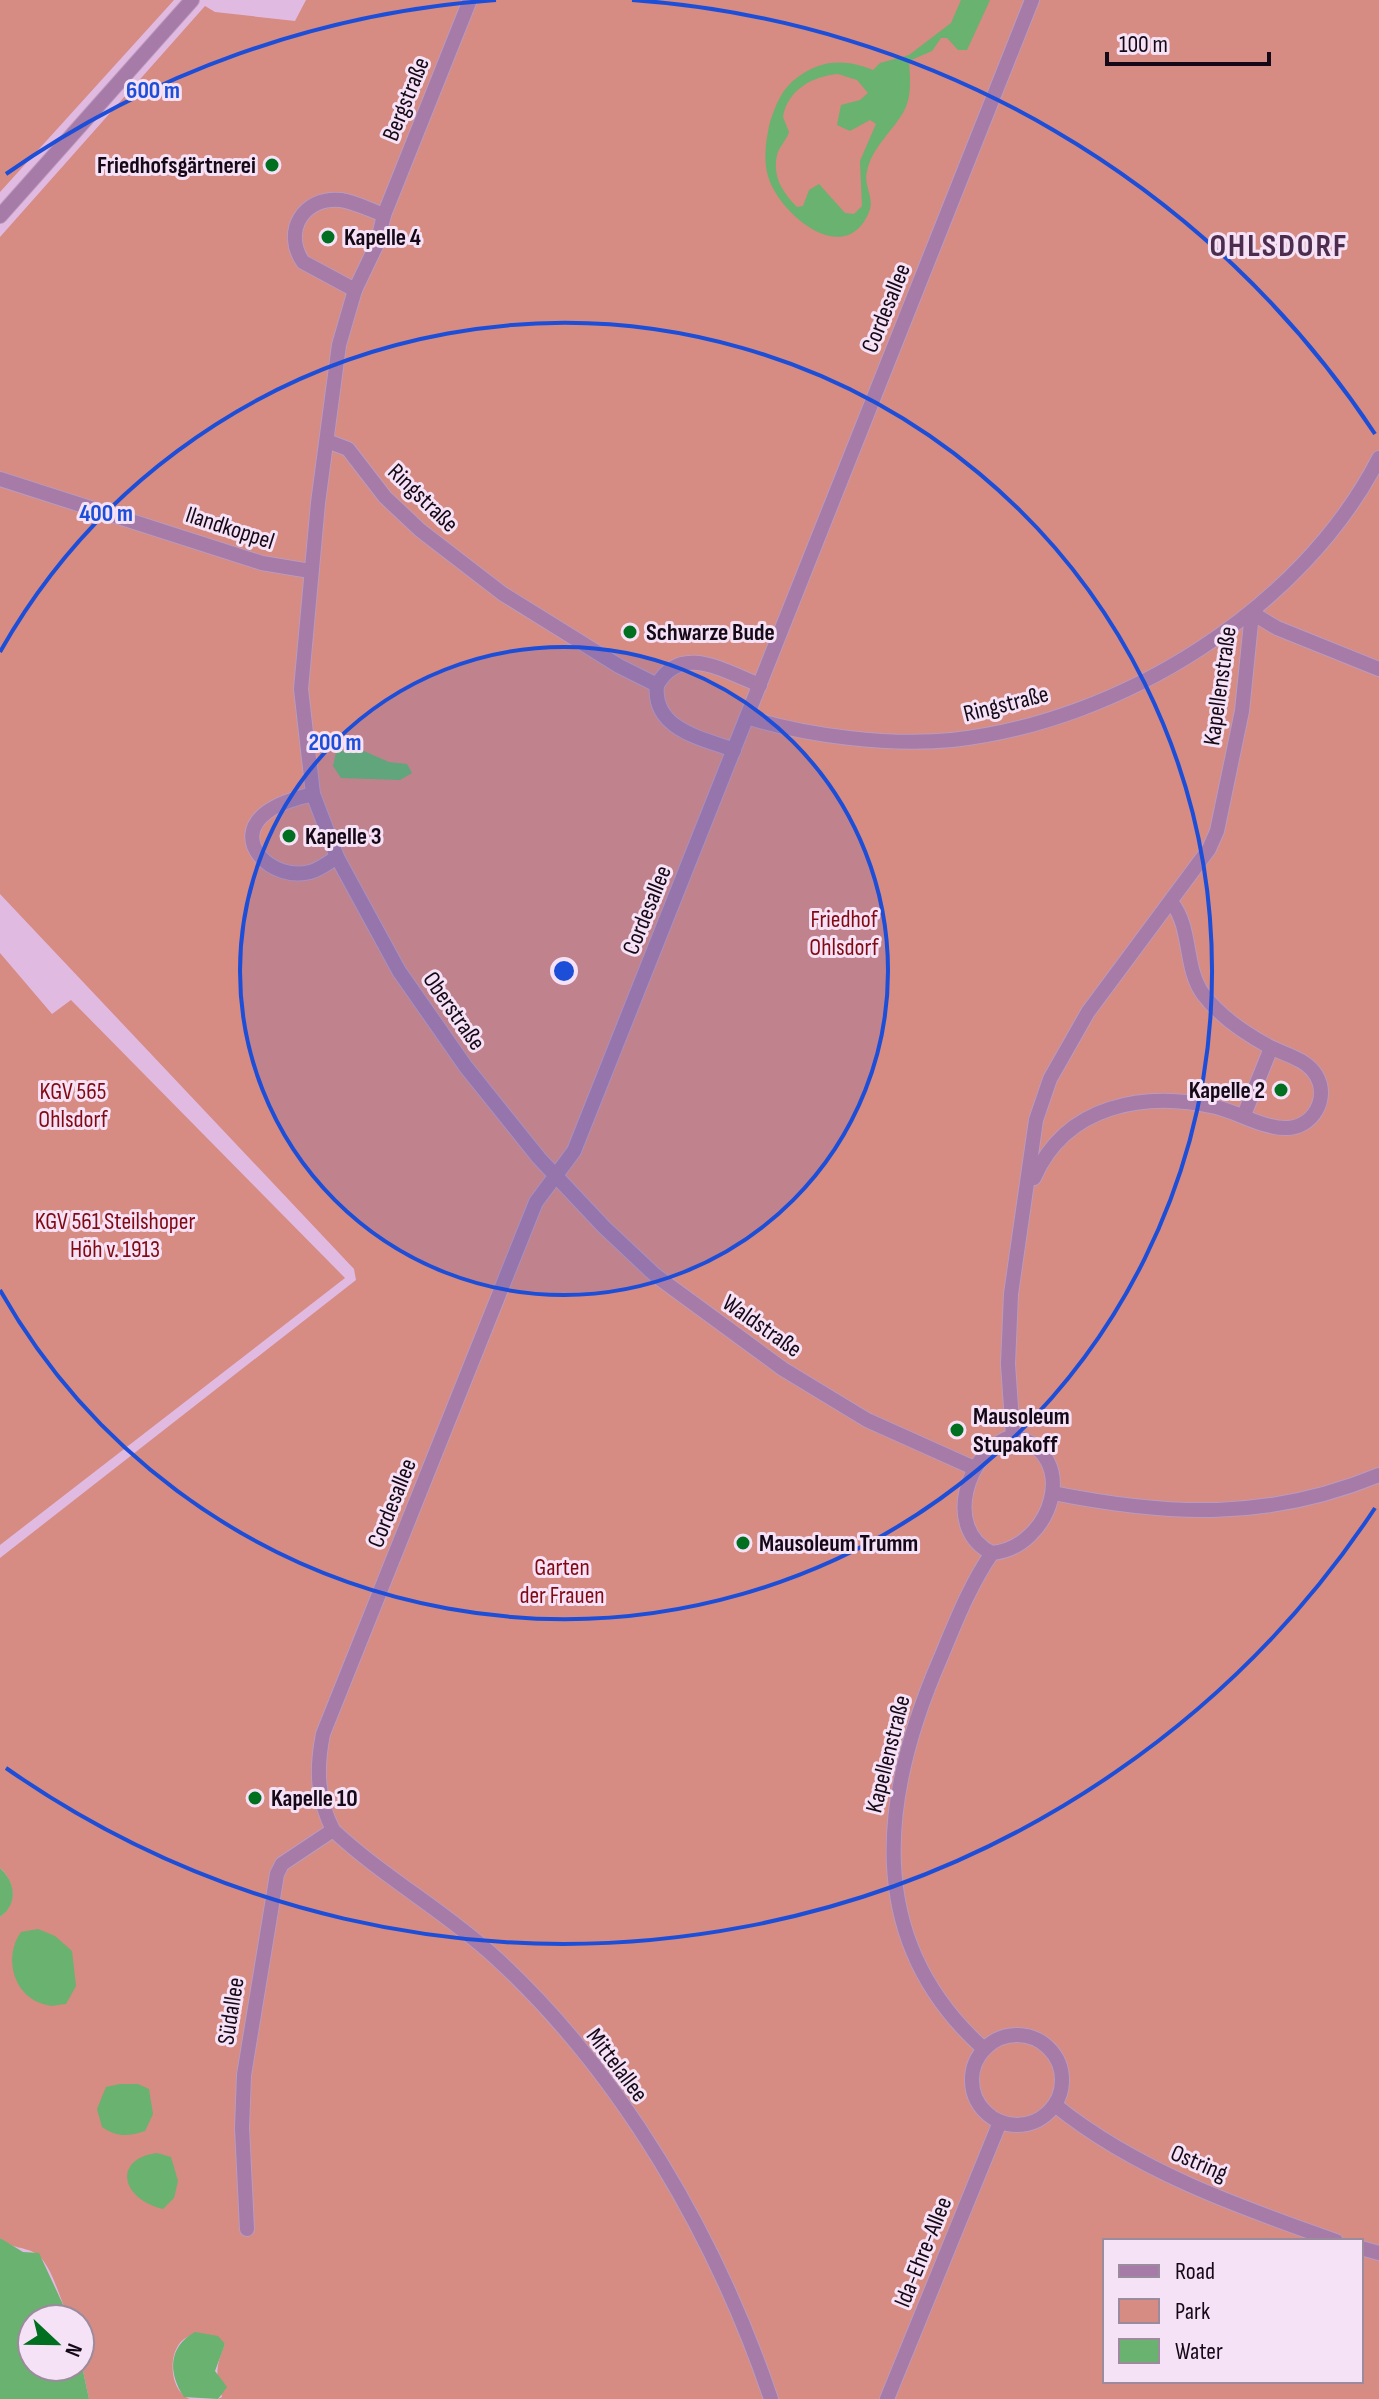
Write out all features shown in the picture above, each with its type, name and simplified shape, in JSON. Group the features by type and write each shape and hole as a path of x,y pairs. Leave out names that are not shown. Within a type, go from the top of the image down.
{"street":[{"path":"0,216 192,0"},
{"name":"Bergstraße","path":"318,503 339,345 355,290 374,254 384,215 470,0"},
{"name":"Cordesallee","path":"333,1830 318,1781 317,1761 323,1734 536,1202 574,1151 1032,0"},
{"path":"355,290 303,262 294,239 296,223 302,212 315,204 332,200 345,200 384,215"},
{"name":"Ringstraße","path":"327,441 348,449 385,497 420,530 505,595 619,666 657,685"},
{"name":"Kapellenstraße","path":"1013,1436 1009,1404 1009,1319 1019,1218 1026,1192 1036,1120 1068,1044 1172,903 1209,849 1217,831 1242,711 1252,613 1324,540 1379,458"},
{"name":"Ilandkoppel","path":"0,479 262,563 310,571"},
{"name":"Oberstraße","path":"318,503 300,706 313,794 337,857 399,971 466,1067 556,1177"},
{"path":"1252,613 1277,628 1379,669"},
{"name":"Ringstraße","path":"747,717 774,725 841,735 935,740 967,738 1049,717 1123,690 1186,657 1252,613"},
{"path":"734,750 667,721 656,698 657,685 675,664 689,661 760,685"},
{"path":"313,794 285,802 265,813 256,825 253,841 257,853 265,865 293,874 311,872 337,857"},
{"name":"Kapellenstraße","path":"1026,1192 1040,1165 1065,1133 1091,1113 1115,1106 1176,1101 1244,1115 1269,1126 1291,1128 1308,1120 1318,1106 1321,1087 1311,1068 1271,1048 1220,1013 1202,992 1185,947 1178,911 1172,903"},
{"path":"1244,1115 1271,1048"},
{"name":"Waldstraße","path":"556,1177 655,1275 783,1369 867,1420 974,1468"},
{"path":"1013,1436 1034,1443 1047,1459 1054,1482 1053,1493 1045,1514 1030,1535 1010,1549 992,1553 975,1543 967,1523 967,1491 974,1468 988,1449 1013,1436"},
{"path":"1053,1493 1113,1505 1165,1510 1251,1510 1307,1500 1379,1475"},
{"name":"Kapellenstraße","path":"984,2049 932,1989 915,1957 897,1895 891,1833 903,1769 926,1692 970,1590 992,1553"},
{"name":"Südallee","path":"247,2229 242,2128 244,2075 277,1874 282,1864 333,1830"},
{"name":"Mittelallee","path":"333,1830 496,1959 607,2085 675,2185 728,2290 771,2399"},
{"path":"1022,2036 1048,2048 1062,2075 1055,2105 1030,2124 1000,2122 980,2106 974,2094 973,2070 984,2049 995,2041 1022,2036"},
{"name":"Ostring","path":"1055,2105 1085,2130 1144,2163 1331,2239"},
{"name":"Ida-Ehre-Allee","path":"887,2399 1000,2122"}],"green space":[{"path":"0,0 174,0 0,192"},
{"name":"Friedhof Ohlsdorf","path":"306,0 1379,0 1379,2399 218,2399 222,2397 218,2370 225,2344 206,2335 191,2335 181,2342 174,2354 173,2367 175,2381 181,2392 190,2399 89,2399 86,2383 96,2383 96,2303 63,2303 54,2279 40,2257 0,2238 0,1917 10,1905 12,1892 9,1880 0,1868 0,1558 356,1280 354,1269 0,894 0,237 205,6 215,12 295,21"},
{"path":"0,953 52,1014 71,1000 345,1278 0,1545"}],"water":[{"path":"961,0 990,0 967,50 958,50 947,38 941,38 932,51 909,61 907,103 870,162 866,182 870,207 858,229 844,236 829,236 813,230 785,205 774,191 768,176 766,142 770,122 784,91 807,71 825,64 853,64 873,70 880,63 909,55 951,23","holes":["838,74 857,80 868,93 860,100 841,105 837,125 850,131 870,120 876,124 860,161 862,206 854,214 845,213 819,184 809,190 803,206 797,207 783,190 776,170 778,152 789,132 783,117 785,107 796,92 811,81"]},
{"path":"357,748 389,762 407,764 412,773 400,780 341,778 333,766 336,752"},
{"path":"0,1868 13,1892 10,1905 0,1917"},
{"path":"38,1929 55,1936 72,1951 76,1986 66,2004 49,2006 35,2001 26,1994 14,1975 13,1953 21,1932"},
{"path":"138,2084 149,2089 153,2114 145,2131 122,2135 102,2127 97,2109 106,2087"},
{"path":"157,2153 171,2157 178,2181 174,2198 163,2209 138,2197 127,2180 133,2163"},
{"path":"0,2238 23,2252 39,2253 62,2303 16,2303 16,2383 86,2383 89,2399 0,2399"},
{"path":"195,2332 218,2336 225,2344 215,2371 227,2387 218,2399 184,2397 175,2379 175,2353"}],"place":[{"name":"Friedhofsgärtnerei","path":"272,165"},
{"name":"Kapelle 4","path":"328,237"},
{"name":"Schwarze Bude","path":"630,632"},
{"name":"Kapelle 3","path":"289,836"},
{"name":"Kapelle 2","path":"1281,1090"},
{"name":"Mausoleum Stupakoff","path":"957,1430"},
{"name":"Mausoleum Trumm","path":"743,1543"},
{"name":"Kapelle 10","path":"255,1798"}],"district":[{"name":"OHLSDORF","path":"1279,246"}],"park label":[{"name":"KGV 565 Ohlsdorf","path":"73,1105"},
{"name":"KGV 561 Steilshoper Höh v. 1913","path":"115,1235"},
{"name":"Garten der Frauen","path":"562,1581"}]}
